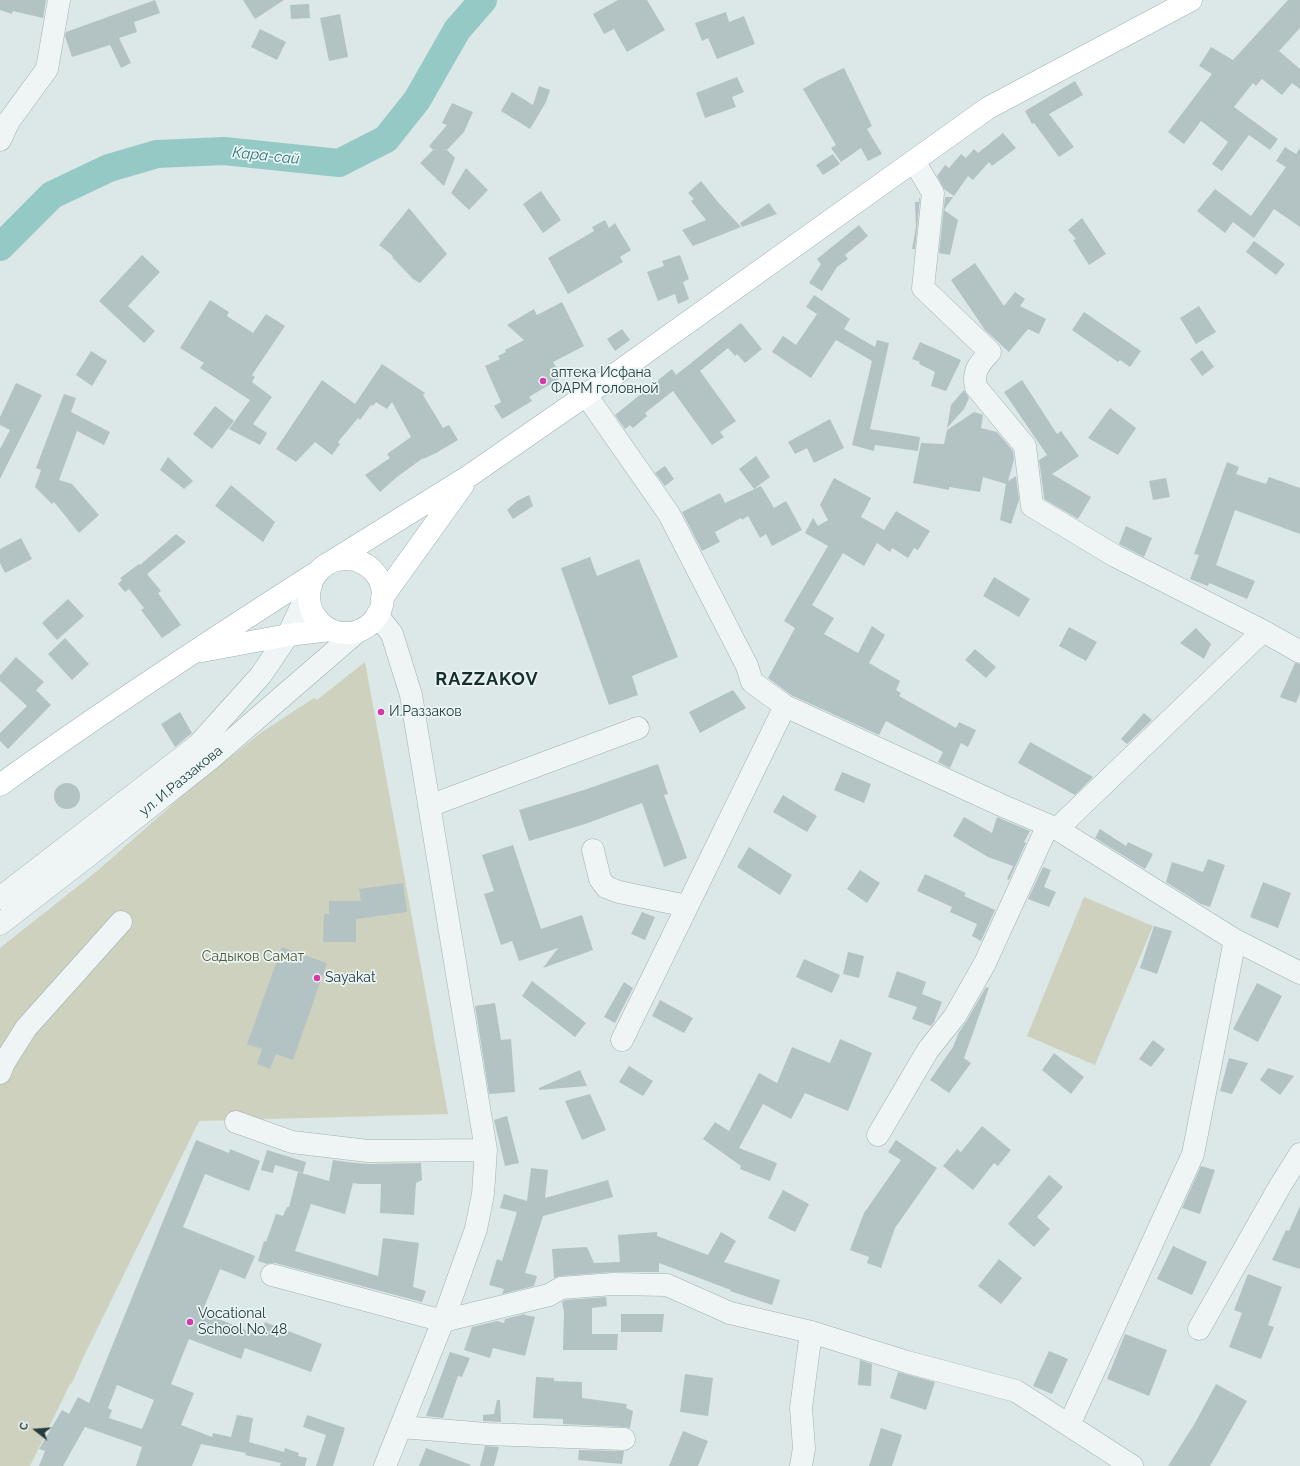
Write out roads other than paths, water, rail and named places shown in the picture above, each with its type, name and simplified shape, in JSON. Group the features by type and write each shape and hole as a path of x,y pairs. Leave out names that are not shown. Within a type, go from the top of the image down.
{"main road":[{"path":"0,785 79,728 191,653 319,574 469,476 586,395 988,108 1191,0"},
{"path":"191,653 288,635 331,630 348,633 357,632 368,625 469,476"},
{"path":"331,630 317,620 312,612 309,595 319,574 334,561 343,560 360,563 368,567 377,577 382,590 380,607"}],"street":[{"path":"0,140 9,121 47,69 59,0"},
{"path":"914,161 933,193 923,288 990,352 978,366 974,380 976,387 1025,446 1032,506 1115,556 1263,631 1300,652"},
{"path":"586,395 669,514 747,666 752,682 785,706 1052,827 1235,940 1300,973"},
{"name":"ул. И.Раззакова","path":"0,898 198,745 261,675 288,635 319,574"},
{"path":"380,607 392,634 411,695 486,1150 483,1194 476,1230 443,1321 385,1466"},
{"path":"878,1135 928,1050 955,1016 985,962 1052,827 1263,631"},
{"name":"ул. И.Раззакова","path":"0,924 209,760 357,632"},
{"path":"622,1040 785,706"},
{"path":"429,806 638,728"},
{"path":"593,850 600,879 606,887 619,892 687,906"},
{"path":"0,1073 4,1063 26,1028 121,922"},
{"path":"1069,1425 1193,1154 1235,940"},
{"path":"236,1122 292,1142 368,1151 486,1150"},
{"path":"1199,1329 1280,1186 1300,1154"},
{"path":"272,1275 443,1321 549,1296 561,1288 613,1284 667,1285 730,1313 811,1332 907,1362 1016,1391 1132,1466"},
{"path":"801,1466 804,1448 801,1408 811,1332"},
{"path":"401,1427 487,1434 624,1439"}],"waterway":[{"name":"Кара-сай","path":"0,247 52,195 109,168 157,154 224,151 339,163 386,139 417,100 457,30 483,0"}],"place":[{"name":"аптека Исфана ФАРМ головной","path":"543,381"},
{"name":"И.Раззаков","path":"381,712"},
{"name":"Sayakat","path":"317,978"},
{"name":"Vocational School No. 48","path":"190,1322"}],"district":[{"name":"RAZZAKOV","path":"487,680"}],"park label":[{"name":"Садыков Самат","path":"253,957"}]}
